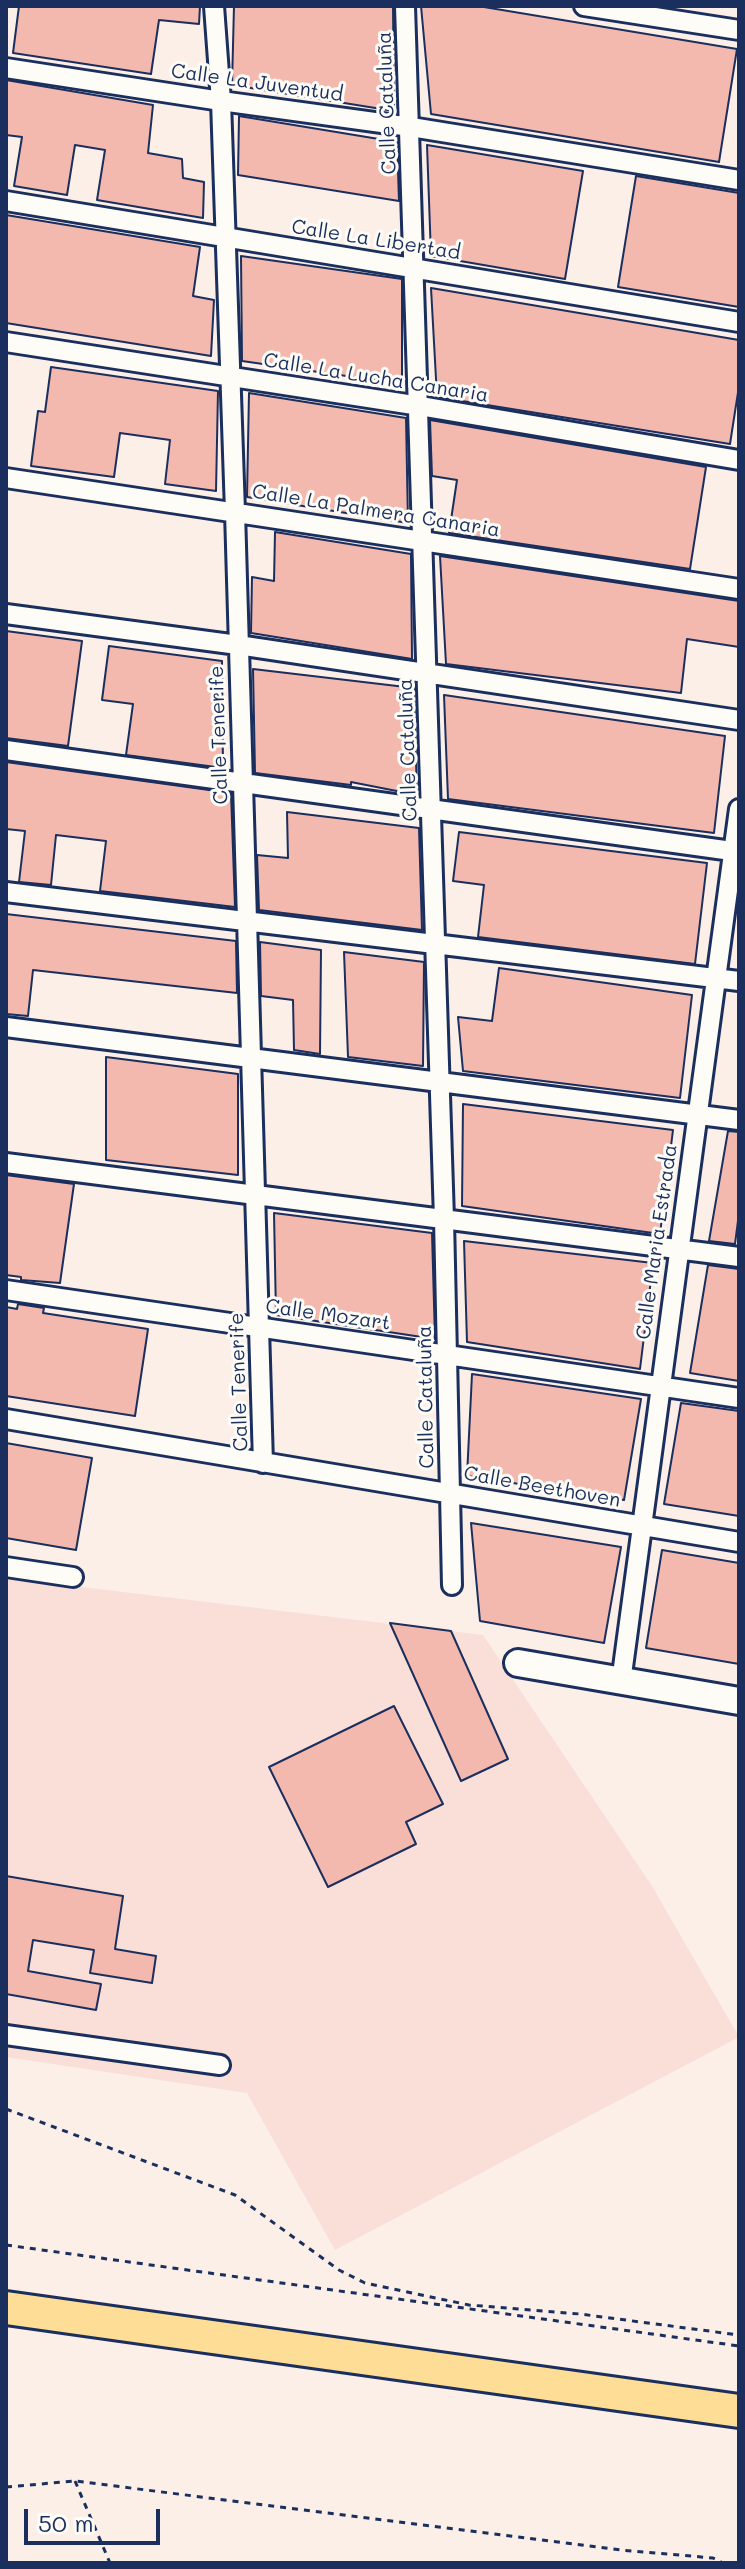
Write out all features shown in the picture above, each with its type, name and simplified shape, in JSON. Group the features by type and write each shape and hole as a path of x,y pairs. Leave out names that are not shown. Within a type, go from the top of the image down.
{"highway":[{"path":"6,2308 739,2411"}],"street":[{"name":"Calle Tenerife","path":"214,6 221,101 235,512 263,1463"},
{"name":"Calle Cataluña","path":"405,6 428,674 452,1585"},
{"path":"584,6 739,30"},
{"name":"Calle La Juventud","path":"6,68 411,127 739,180"},
{"name":"Calle La Libertad","path":"6,201 739,322"},
{"name":"Calle La Lucha Canaria","path":"6,342 420,406 739,460"},
{"name":"Calle La Palmera Canaria","path":"6,478 739,589"},
{"path":"6,614 238,645 739,720"},
{"path":"6,750 736,851"},
{"name":"Calle Maria Estrada","path":"621,1682 715,978 736,851 739,809"},
{"path":"6,892 739,981"},
{"path":"6,1027 739,1120"},
{"path":"6,1163 739,1257"},
{"name":"Calle Mozart","path":"6,1290 739,1398"},
{"name":"Calle Beethoven","path":"6,1419 739,1542"},
{"path":"6,1567 73,1577"},
{"path":"518,1663 739,1701"},
{"path":"6,2035 220,2065"}],"path":[{"path":"6,2109 235,2195 339,2270 365,2283 469,2305 580,2314 739,2335"},
{"path":"6,2245 739,2346"},
{"path":"6,2487 75,2481 621,2550 713,2558 723,2563"},
{"path":"75,2481 110,2563"}],"shaded area":[{"path":"6,1578 483,1635 652,1886 739,2037 335,2250 247,2093 6,2057"}],"building":[{"path":"19,6 200,6 199,24 159,20 151,74 13,53"},
{"path":"234,6 393,6 394,111 232,85"},
{"path":"421,6 478,6 737,49 719,162 431,114"},
{"path":"6,80 153,105 148,153 182,159 183,178 204,182 203,218 97,200 105,150 75,145 67,195 14,186 22,137 6,135"},
{"path":"239,116 397,142 399,201 238,175"},
{"path":"427,145 583,171 565,279 431,256"},
{"path":"636,176 739,193 739,307 618,287"},
{"path":"6,215 200,247 193,296 214,300 211,356 6,323"},
{"path":"241,256 402,279 402,384 242,361"},
{"path":"431,288 739,340 739,386 730,444 437,397"},
{"path":"51,367 218,391 216,491 165,484 170,440 120,433 114,477 31,466 38,411 45,412"},
{"path":"249,393 406,418 408,523 247,497"},
{"path":"430,420 706,467 690,569 449,533 457,480 432,476"},
{"path":"275,532 411,554 412,659 251,633 252,577 274,581"},
{"path":"440,556 739,601 739,647 687,639 681,693 446,664"},
{"path":"6,631 82,641 68,746 6,738"},
{"path":"109,646 222,661 223,768 126,755 133,704 102,700"},
{"path":"253,669 414,688 417,795 351,782 351,785 255,773"},
{"path":"444,695 725,736 714,833 448,799"},
{"path":"6,762 231,793 235,907 100,891 106,841 56,835 51,885 19,882 25,831 6,829"},
{"path":"287,812 419,828 422,930 259,910 257,855 288,858"},
{"path":"459,832 707,863 695,964 478,937 484,885 453,881"},
{"path":"6,914 236,941 237,993 33,970 28,1016 6,1014"},
{"path":"260,942 321,950 320,1054 294,1050 293,1000 261,996"},
{"path":"344,952 424,962 423,1066 348,1057"},
{"path":"499,968 692,995 680,1098 463,1071 458,1017 492,1021"},
{"path":"106,1057 238,1074 238,1175 106,1160"},
{"path":"463,1104 673,1130 660,1234 462,1206"},
{"path":"728,1131 739,1132 739,1213 735,1244 709,1241"},
{"path":"6,1175 74,1184 60,1283 21,1280 21,1277 6,1275"},
{"path":"274,1213 432,1233 435,1339 276,1315"},
{"path":"464,1241 653,1263 640,1369 467,1342"},
{"path":"708,1265 739,1269 739,1381 690,1373"},
{"path":"18,1304 44,1308 43,1313 148,1329 135,1416 6,1396 6,1307 17,1309"},
{"path":"472,1374 641,1399 624,1500 467,1476"},
{"path":"681,1403 739,1411 739,1516 664,1504"},
{"path":"6,1443 92,1458 76,1550 6,1538"},
{"path":"471,1523 621,1547 604,1643 480,1621"},
{"path":"662,1550 739,1563 739,1664 646,1648"},
{"path":"390,1623 451,1631 508,1759 461,1781"},
{"path":"394,1706 443,1804 406,1822 416,1844 328,1887 269,1767"},
{"path":"6,1876 123,1896 115,1949 156,1956 152,1983 90,1973 94,1950 33,1940 28,1971 101,1984 96,2010 6,1994"}]}
